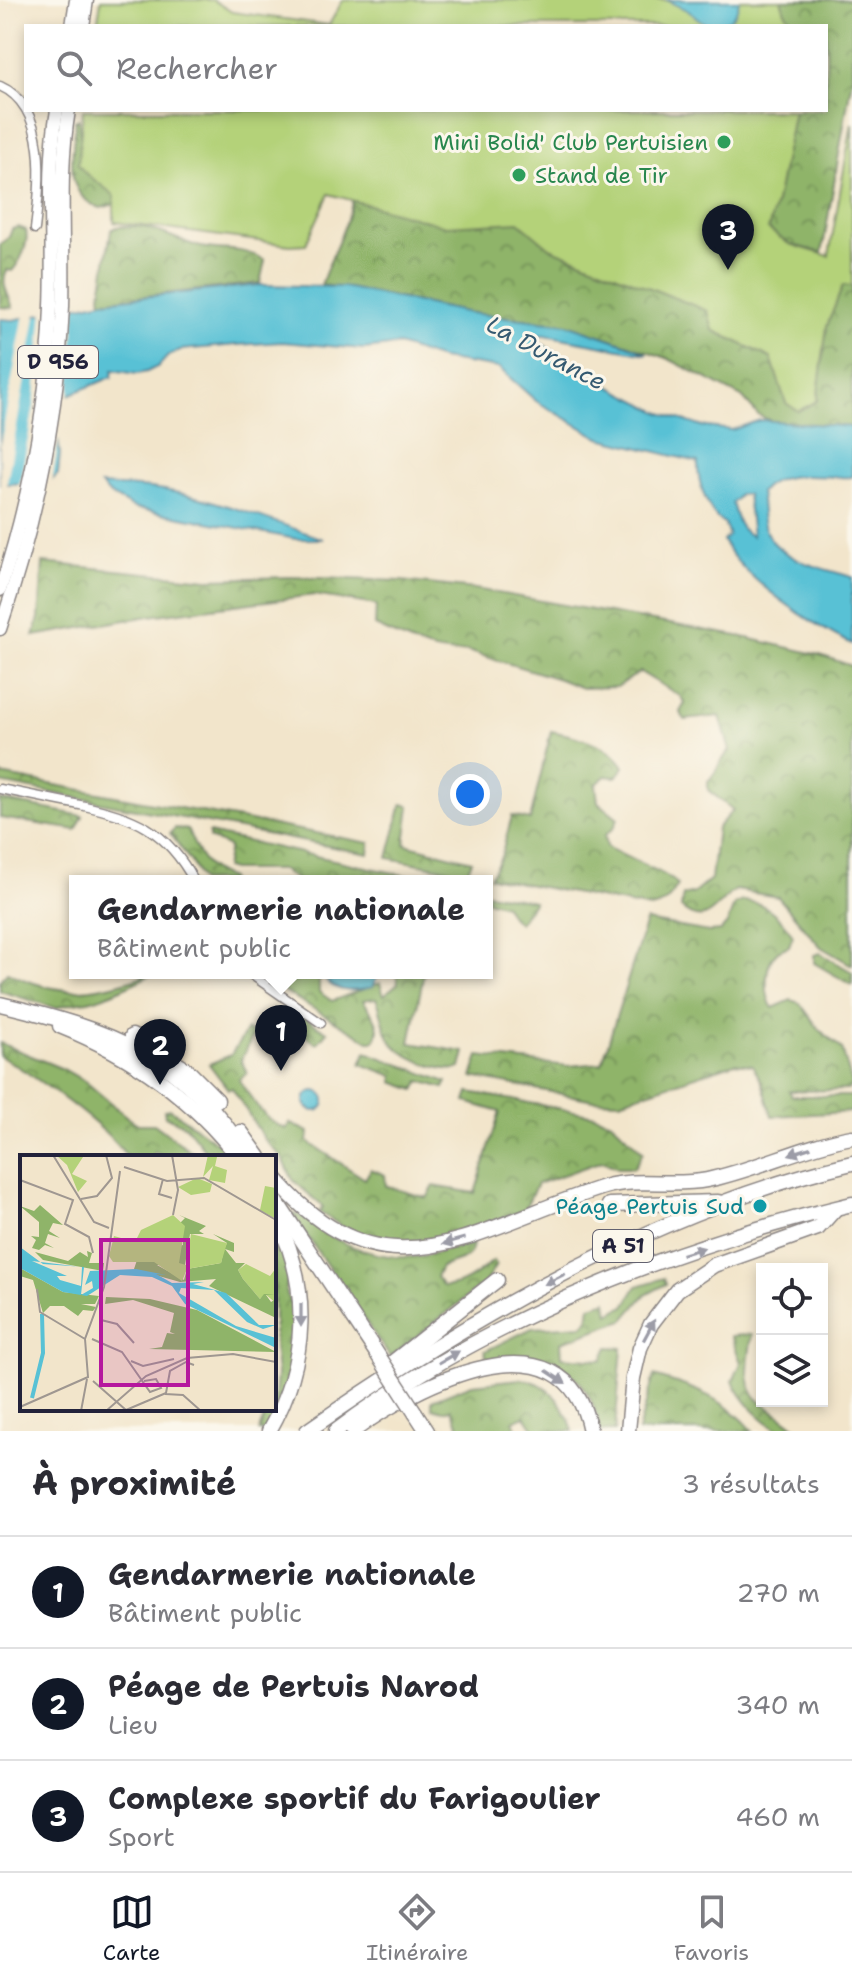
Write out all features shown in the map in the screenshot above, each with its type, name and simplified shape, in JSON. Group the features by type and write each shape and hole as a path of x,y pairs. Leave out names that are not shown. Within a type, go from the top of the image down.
{"highway":[{"path":"0,1004 114,1029 153,1047 187,1070 221,1105 258,1155"},
{"path":"0,1011 101,1039 214,1131 236,1155"},
{"path":"77,1023 197,1101 221,1124 245,1155"},
{"path":"276,1179 306,1211 338,1233 379,1247 425,1248 473,1236 603,1188 631,1183 706,1180 852,1137"},
{"name":"A 51","path":"307,1431 440,1342 628,1244 726,1202 852,1163"},
{"path":"276,1201 427,1431"},
{"path":"609,1205 726,1202"},
{"name":"A 51","path":"336,1431 405,1382 525,1316 658,1262 852,1204"},
{"path":"628,1431 633,1378 640,1348 651,1324 677,1290 714,1265 818,1228 835,1208 852,1213"},
{"path":"269,1431 292,1385 301,1327 301,1301 295,1269 276,1219"},
{"path":"307,1431 497,1280"},
{"path":"353,1431 388,1408 442,1381 472,1369 503,1364 543,1369 563,1381 579,1397 590,1431"}],"main road":[{"path":"72,24 76,0"},
{"path":"83,24 87,0"},
{"name":"D 956","path":"57,112 52,167 58,277"},
{"name":"D 956","path":"41,445 58,277 69,112"},
{"path":"0,590 41,445"},
{"path":"0,629 26,541 41,445"}],"street":[{"path":"0,86 17,98 37,140 41,173 35,229"},
{"path":"0,789 129,817 153,830 173,848 190,875"},
{"path":"258,979 321,1023"}],"green space":[{"path":"101,0 213,0 232,12 322,24 97,24"},
{"path":"343,0 781,0 794,24 330,24"},
{"path":"781,0 852,0 852,78 822,253 789,244 768,229 794,112 828,112 828,24 794,24"},
{"path":"83,112 794,112 768,229 789,244 829,256 852,123 852,286 843,285 827,326 817,401 798,411 786,403 771,358 713,330 708,311 550,248 519,222 446,226 329,194 306,244 290,245 114,222 114,195 78,164"},
{"path":"79,119 80,136 126,201 101,208 80,194 75,184 72,160 75,121"},
{"path":"353,199 513,210 550,248 708,311 713,330 771,358 786,403 817,401 827,326 843,285 852,286 852,427 771,421 758,415 742,397 667,358 567,324 470,313 321,285"},
{"path":"137,226 197,246 255,255 265,260 260,283 102,301 111,230"},
{"path":"18,227 26,230 25,246 12,271 7,270 4,280 13,308 0,307 0,245 12,229"},
{"path":"43,563 208,579 291,577 401,581 475,589 743,637 820,655 852,666 852,965 821,947 778,897 736,890 705,916 698,917 681,908 683,896 694,893 711,879 717,828 733,810 708,790 708,781 730,751 720,716 685,720 680,712 685,703 680,696 640,672 617,687 582,688 467,651 443,652 420,646 375,626 376,605 314,595 149,616 34,636 39,618"},
{"path":"551,731 601,746 624,767 616,777 605,776 596,785 598,802 618,818 614,828 605,835 607,847 657,871 678,885 664,903 650,908 493,878 491,875 501,857 512,816 530,820"},
{"path":"1,775 370,843 369,854 0,783"},
{"path":"0,800 83,816 76,830 0,818"},
{"path":"402,804 410,806 405,844 472,861 467,873 388,858"},
{"path":"175,828 188,830 203,860 221,875 198,875 170,833"},
{"path":"209,833 403,875 289,875 281,870 232,870 225,868 229,847 209,838"},
{"path":"493,894 534,901 519,923 505,905 493,902"},
{"path":"742,901 772,911 793,935 789,946 773,957 768,971 767,988 773,1008 791,1000 800,1003 819,1029 842,1049 852,1084 848,1090 789,1091 792,1096 852,1096 852,1112 772,1116 762,1082 752,1065 735,1063 620,1101 594,1100 472,1077 479,1056 568,1066 602,1063 646,921 709,932 721,931 734,905"},
{"path":"820,953 852,972 852,985 814,963 814,955"},
{"path":"7,972 43,986 75,990 143,979 105,996 56,1008 0,991 0,981"},
{"path":"270,979 318,979 319,992 332,1001 380,983 384,995 398,983 397,979 423,979 410,1043 465,1052 461,1068 434,1066 396,1047 386,1031 376,998 363,1000 373,1015 378,1031 374,1041 369,1041 285,992"},
{"path":"299,1014 327,1032 317,1044 291,1025"},
{"path":"247,1030 254,1034 241,1060 247,1073 239,1080 259,1109 286,1129 290,1123 309,1132 308,1142 365,1179 371,1169 385,1175 386,1186 427,1198 434,1186 475,1193 500,1112 466,1102 469,1092 595,1115 612,1122 643,1152 634,1168 618,1168 602,1161 537,1184 524,1210 466,1233 428,1242 378,1240 350,1231 319,1212 323,1207 293,1180 282,1157 265,1140 232,1088 228,1089 209,1064 231,1055"},
{"path":"0,1043 63,1069 86,1082 127,1117 138,1124 154,1124 196,1155 162,1155 154,1151 153,1155 125,1155 87,1116 0,1056"},
{"path":"366,1052 447,1082 444,1088 420,1081 415,1090 393,1082 394,1076 361,1064"},
{"path":"170,1109 220,1145 228,1155 208,1155 186,1126 165,1116 164,1110"},
{"path":"292,1214 300,1215 337,1240 381,1255 419,1256 473,1243 466,1257 441,1267 436,1277 443,1286 463,1282 493,1261 496,1265 485,1283 390,1357"},
{"path":"276,1231 288,1267 286,1291 295,1314 295,1343 279,1406 265,1431 259,1431 266,1411 276,1411"},
{"path":"664,1278 666,1284 644,1296 624,1320 561,1342 562,1357 602,1360 608,1347 622,1348 615,1431 600,1431 586,1390 562,1368 529,1360 487,1360 485,1351 532,1328 582,1325 588,1320 590,1306 607,1301 609,1314 625,1306 637,1286"},
{"path":"752,1334 748,1366 756,1407 769,1407 800,1431 780,1430 765,1421 741,1395 733,1381 741,1363 731,1336"},
{"path":"654,1376 720,1402 753,1431 638,1431"},
{"path":"521,1379 540,1385 555,1396 566,1412 573,1431 535,1431 525,1416 513,1421 518,1431 462,1431 451,1409 443,1411 432,1408 432,1400 472,1384"}],"water":[{"path":"666,0 739,0 733,16 720,24 705,24"},
{"name":"La Durance","path":"260,285 344,287 470,313 567,324 647,354 545,335 536,335 534,339 607,385 659,412 700,426 732,430 760,420 852,427 852,477 790,477 769,484 760,492 765,529 780,549 802,562 852,577 852,644 780,600 732,555 723,541 729,535 724,523 704,496 698,462 600,438 536,401 499,368 441,359 398,345 364,349 282,342 180,350 147,372 137,374 113,370 112,377 66,396 57,433 60,453 58,474 49,483 0,484 0,319 13,320 103,301","holes":["740,494 747,494 752,536 741,527 732,503"]},
{"path":"101,485 152,488 189,495 323,539 296,539 134,508 110,495"},
{"path":"377,979 372,987 358,990 337,988 326,980"},
{"path":"315,1091 322,1094 325,1101 322,1108 315,1111 308,1108 305,1101 308,1094"}],"pier":[{"path":"76,303 69,400 62,418 52,485 19,487 34,406 43,310"},
{"path":"37,311 6,488 0,488 0,445 24,314"}],"place":[{"name":"Mini Bolid' Club Pertuisien","path":"724,142"},
{"name":"Stand de Tir","path":"519,175"},
{"name":"Complexe sportif du Farigoulier","path":"728,270"},
{"name":"Gendarmerie nationale","path":"281,1071"},
{"name":"Péage de Pertuis Narod","path":"160,1085"},
{"name":"Péage Pertuis Sud","path":"760,1206"}]}
